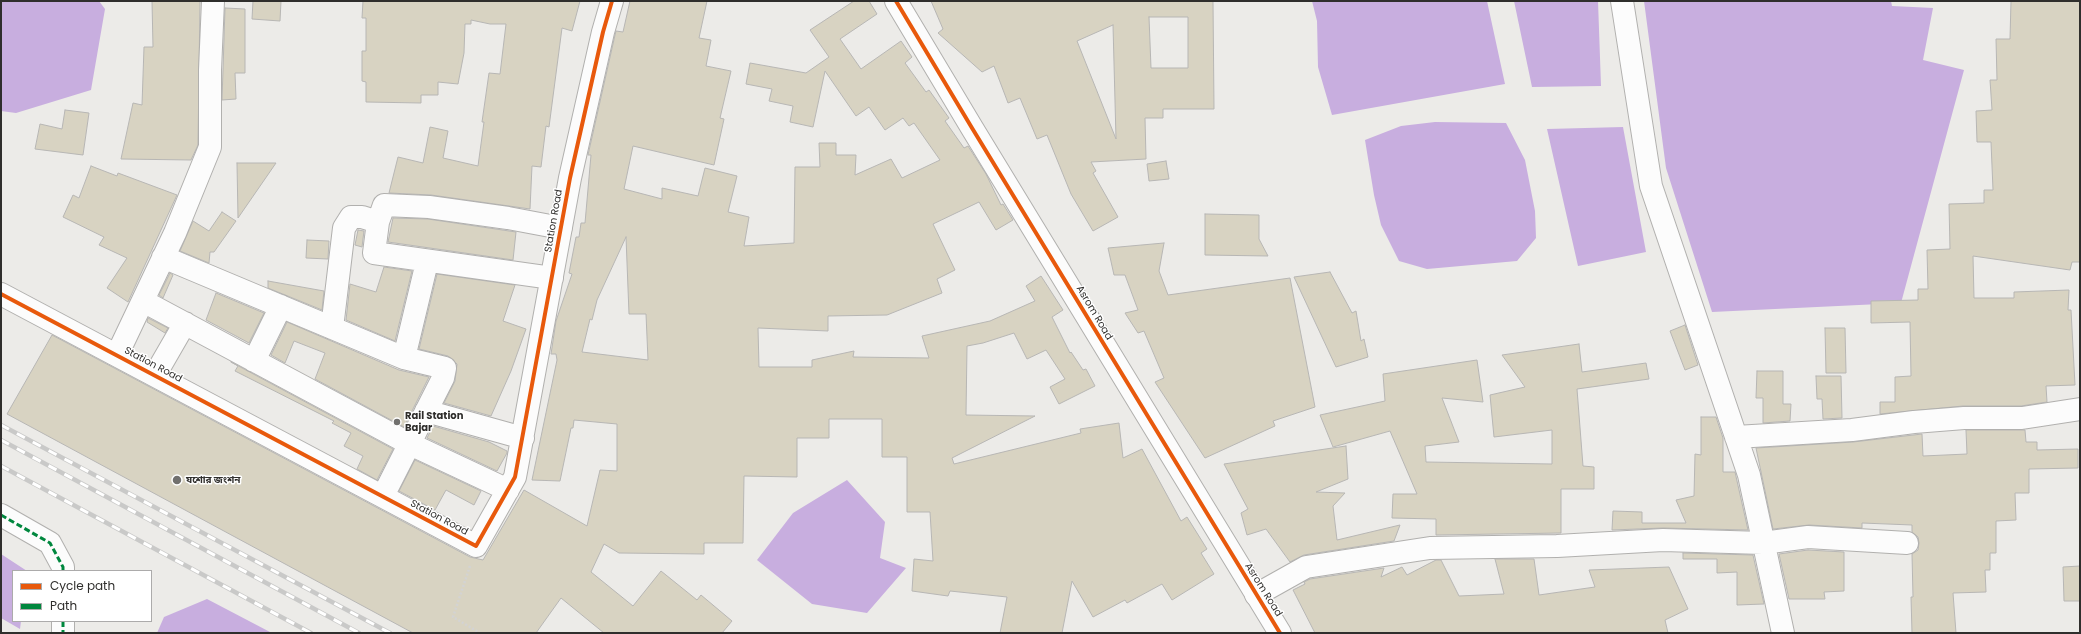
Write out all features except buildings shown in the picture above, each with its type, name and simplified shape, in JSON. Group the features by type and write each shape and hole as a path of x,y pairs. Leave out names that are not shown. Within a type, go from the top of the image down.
{"street":[{"path":"117,355 163,257 210,147 212,1"},
{"name":"Station Road","path":"1,294 476,546 515,477 570,178 599,48 612,1"},
{"name":"Asrom Road","path":"896,1 1280,633"},
{"path":"1622,1 1651,186 1749,475 1783,633"},
{"path":"552,278 374,254 378,222 384,206 429,207 508,218 561,228"},
{"path":"332,328 344,228 352,217 362,217 378,222"},
{"path":"163,257 404,358 445,368 443,378 383,496"},
{"path":"404,358 427,262"},
{"path":"142,301 410,444 508,490"},
{"path":"254,360 281,306"},
{"path":"155,375 185,323"},
{"path":"1736,437 1852,430 1914,422 1964,418 2022,418 2080,410"},
{"path":"426,411 522,438"},
{"path":"1,515 50,543 63,567 63,570"},
{"path":"1256,595 1306,567 1430,548 1557,546 1663,540 1764,543 1808,537 1907,543"},
{"path":"63,622 63,633"}],"path":[{"path":"476,546 453,618 480,633"}],"shaded area":[{"path":"1,1 99,1 105,9 91,90 16,113 1,111"},
{"path":"1312,1 1487,1 1505,84 1332,115 1318,67 1317,21"},
{"path":"1514,1 1598,1 1601,86 1532,87"},
{"path":"1644,1 1891,1 1892,6 1933,8 1923,60 1964,70 1901,303 1712,312 1666,168"},
{"path":"1435,122 1506,123 1525,160 1535,211 1536,238 1517,261 1427,269 1399,261 1381,225 1374,195 1365,140 1401,126"},
{"path":"1623,127 1646,252 1578,266 1547,129"},
{"path":"847,480 885,522 880,558 906,568 867,613 812,604 757,560 793,513"},
{"path":"1,554 25,570 12,570 12,622 21,622 20,629 1,618"},
{"path":"207,599 273,633 157,633 164,617"}],"railway":[{"path":"1,425 390,633"},
{"path":"1,440 359,633"},
{"path":"1,466 311,633"}],"marked path":[{"path":"1,515 50,543 63,567 63,570"},
{"path":"63,622 63,633"}],"cycle path":[{"path":"1,294 476,546 515,477 570,178 603,32 612,1"},
{"path":"896,1 1280,633"}],"place":[{"name":"Rail Station Bajar","path":"397,422"},
{"name":"যশোর জংশন","path":"177,480"}]}
